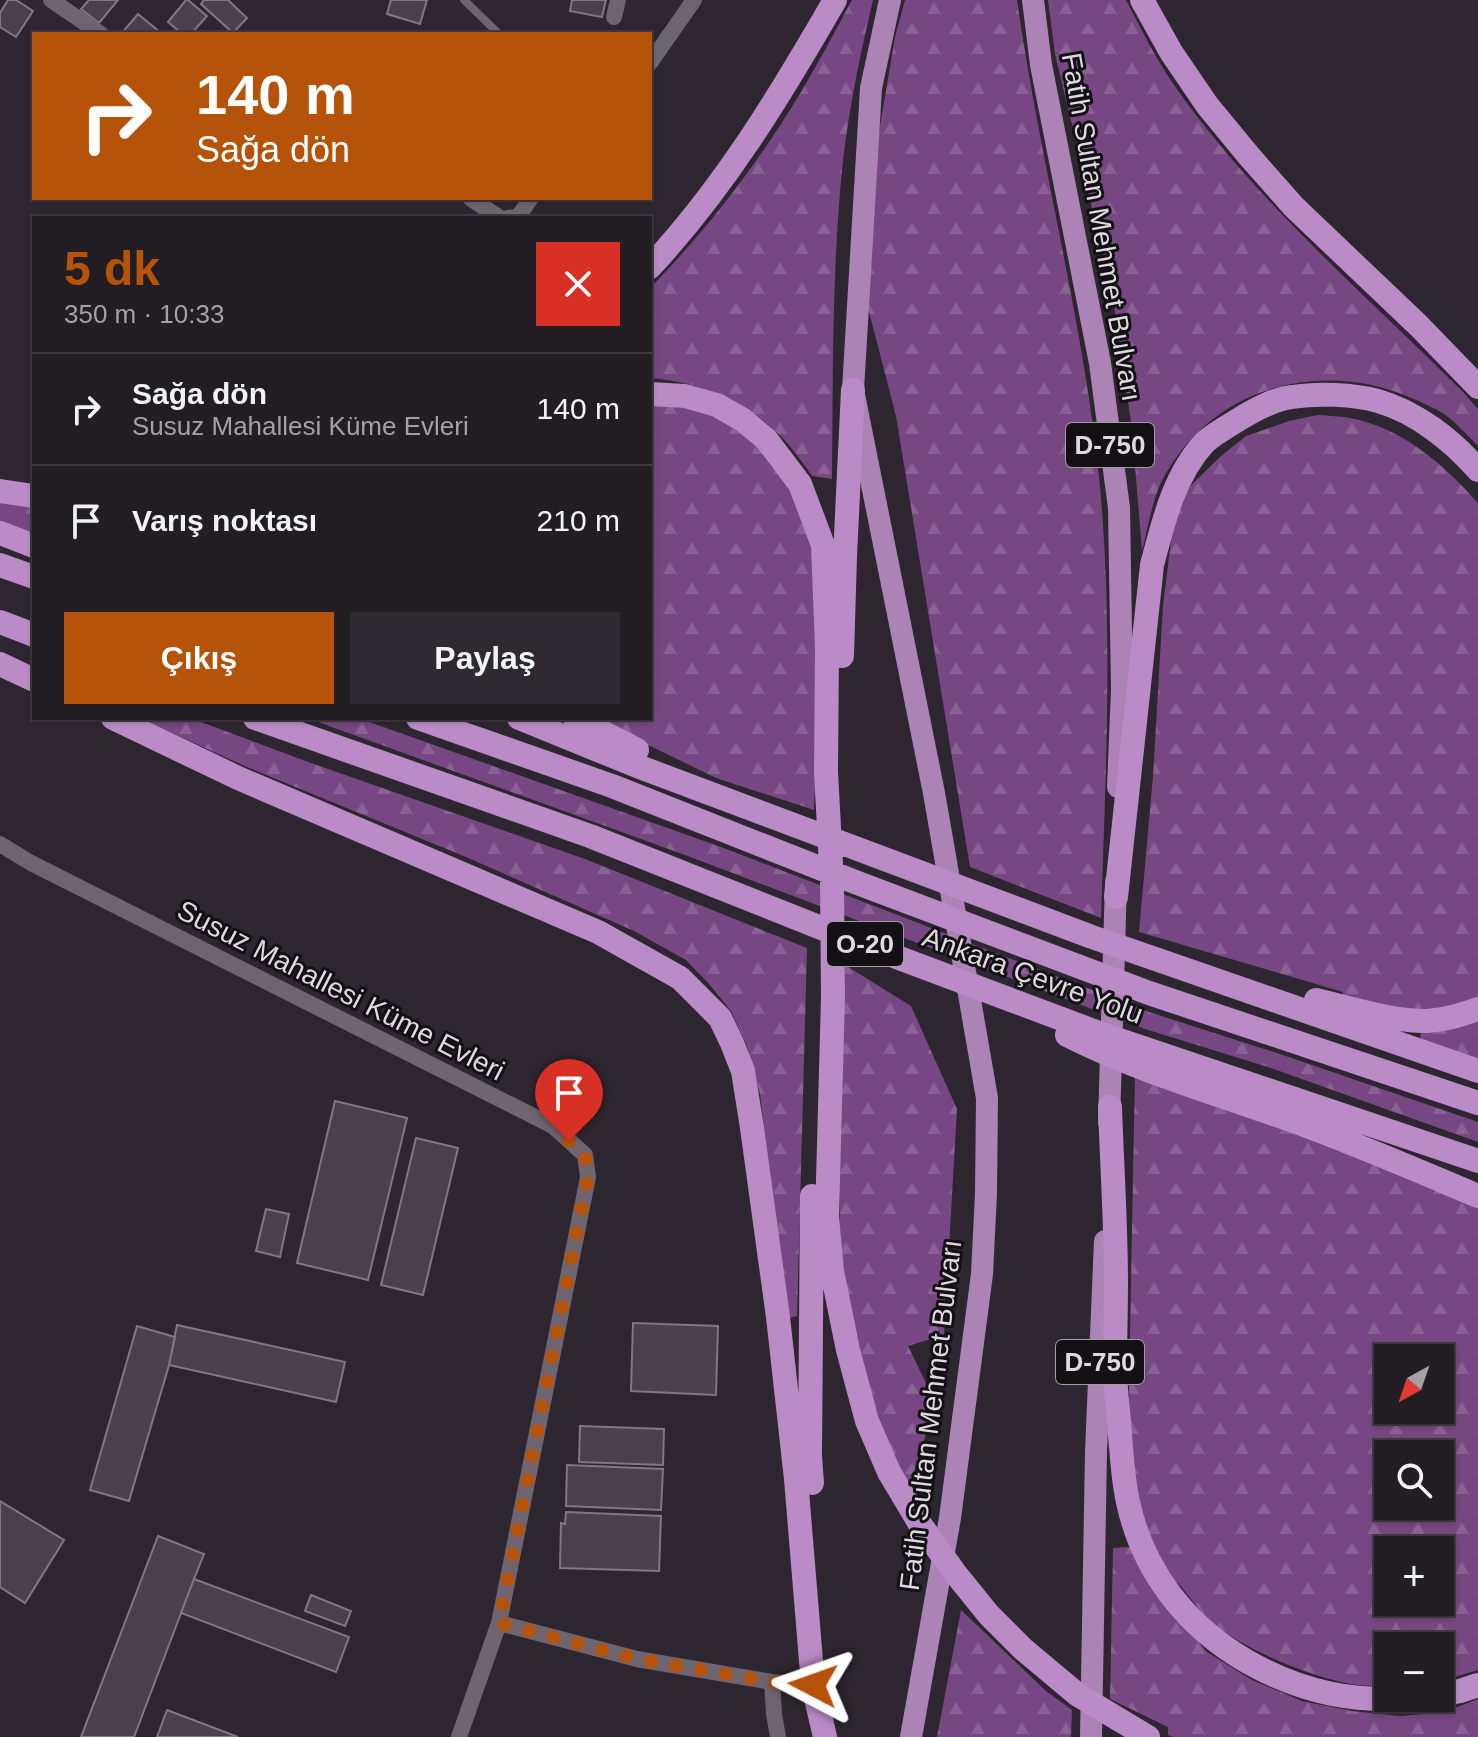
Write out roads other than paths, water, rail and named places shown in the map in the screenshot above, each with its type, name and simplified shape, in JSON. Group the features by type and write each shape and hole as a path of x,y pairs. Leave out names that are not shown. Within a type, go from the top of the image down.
{"highway":[{"path":"652,265 694,215 768,113 835,0"},
{"path":"833,1737 810,1456 812,1218 827,997 833,773 871,88 890,0"},
{"name":"Fatih Sultan Mehmet Bulvarı","path":"1033,0 1041,65 1100,363 1119,508 1122,689 1116,897"},
{"path":"1142,0 1171,52 1207,105 1249,156 1294,207 1478,387"},
{"name":"Fatih Sultan Mehmet Bulvarı","path":"853,390 934,793 987,1098 982,1274 950,1518 911,1737"},
{"path":"652,394 685,396 717,405 743,420 766,439 800,484 823,545 833,773"},
{"path":"1116,897 1152,565 1175,492 1187,467 1207,441 1257,409 1289,397 1336,395 1377,400 1410,414 1443,436 1478,470"},
{"path":"0,491 32,496"},
{"path":"0,533 32,545"},
{"path":"0,565 32,576"},
{"path":"0,622 32,634"},
{"path":"0,664 32,679"},
{"path":"117,720 238,778 598,932 680,978 720,1018 743,1071 755,1144 796,1479 813,1685 825,1737"},
{"name":"Ankara Çevre Yolu","path":"261,720 590,836 854,941 1099,1033 1478,1161"},
{"name":"Ankara Çevre Yolu","path":"424,720 612,786 1149,993 1478,1103"},
{"path":"524,720 637,766 1092,937 1478,1071"},
{"path":"579,720 716,787 808,820 925,874"},
{"name":"D-750","path":"1091,1737 1096,1452 1116,897"},
{"path":"1092,937 1370,1013 1424,1021 1478,1009"},
{"path":"950,976 1102,1053 1300,1123 1478,1196"},
{"path":"827,997 827,1216 832,1271 867,1421 889,1472 920,1524 989,1615 1023,1649 1078,1695 1148,1737"},
{"path":"1110,1107 1116,1281 1115,1371 1124,1475 1137,1532 1164,1587 1206,1634 1233,1653 1298,1686 1374,1699"},
{"path":"1454,1692 1478,1685"}],"street":[{"path":"51,0 98,32"},
{"path":"614,17 618,0"},
{"path":"652,60 694,0"},
{"path":"473,200 497,216"},
{"name":"Susuz Mahallesi Küme Evleri","path":"0,844 31,863 553,1126 585,1155 588,1177 499,1623 459,1737"},
{"path":"499,1623 637,1659 772,1682 813,1685"},
{"path":"772,1682 778,1737"}],"lane":[{"path":"464,0 497,32"}]}
